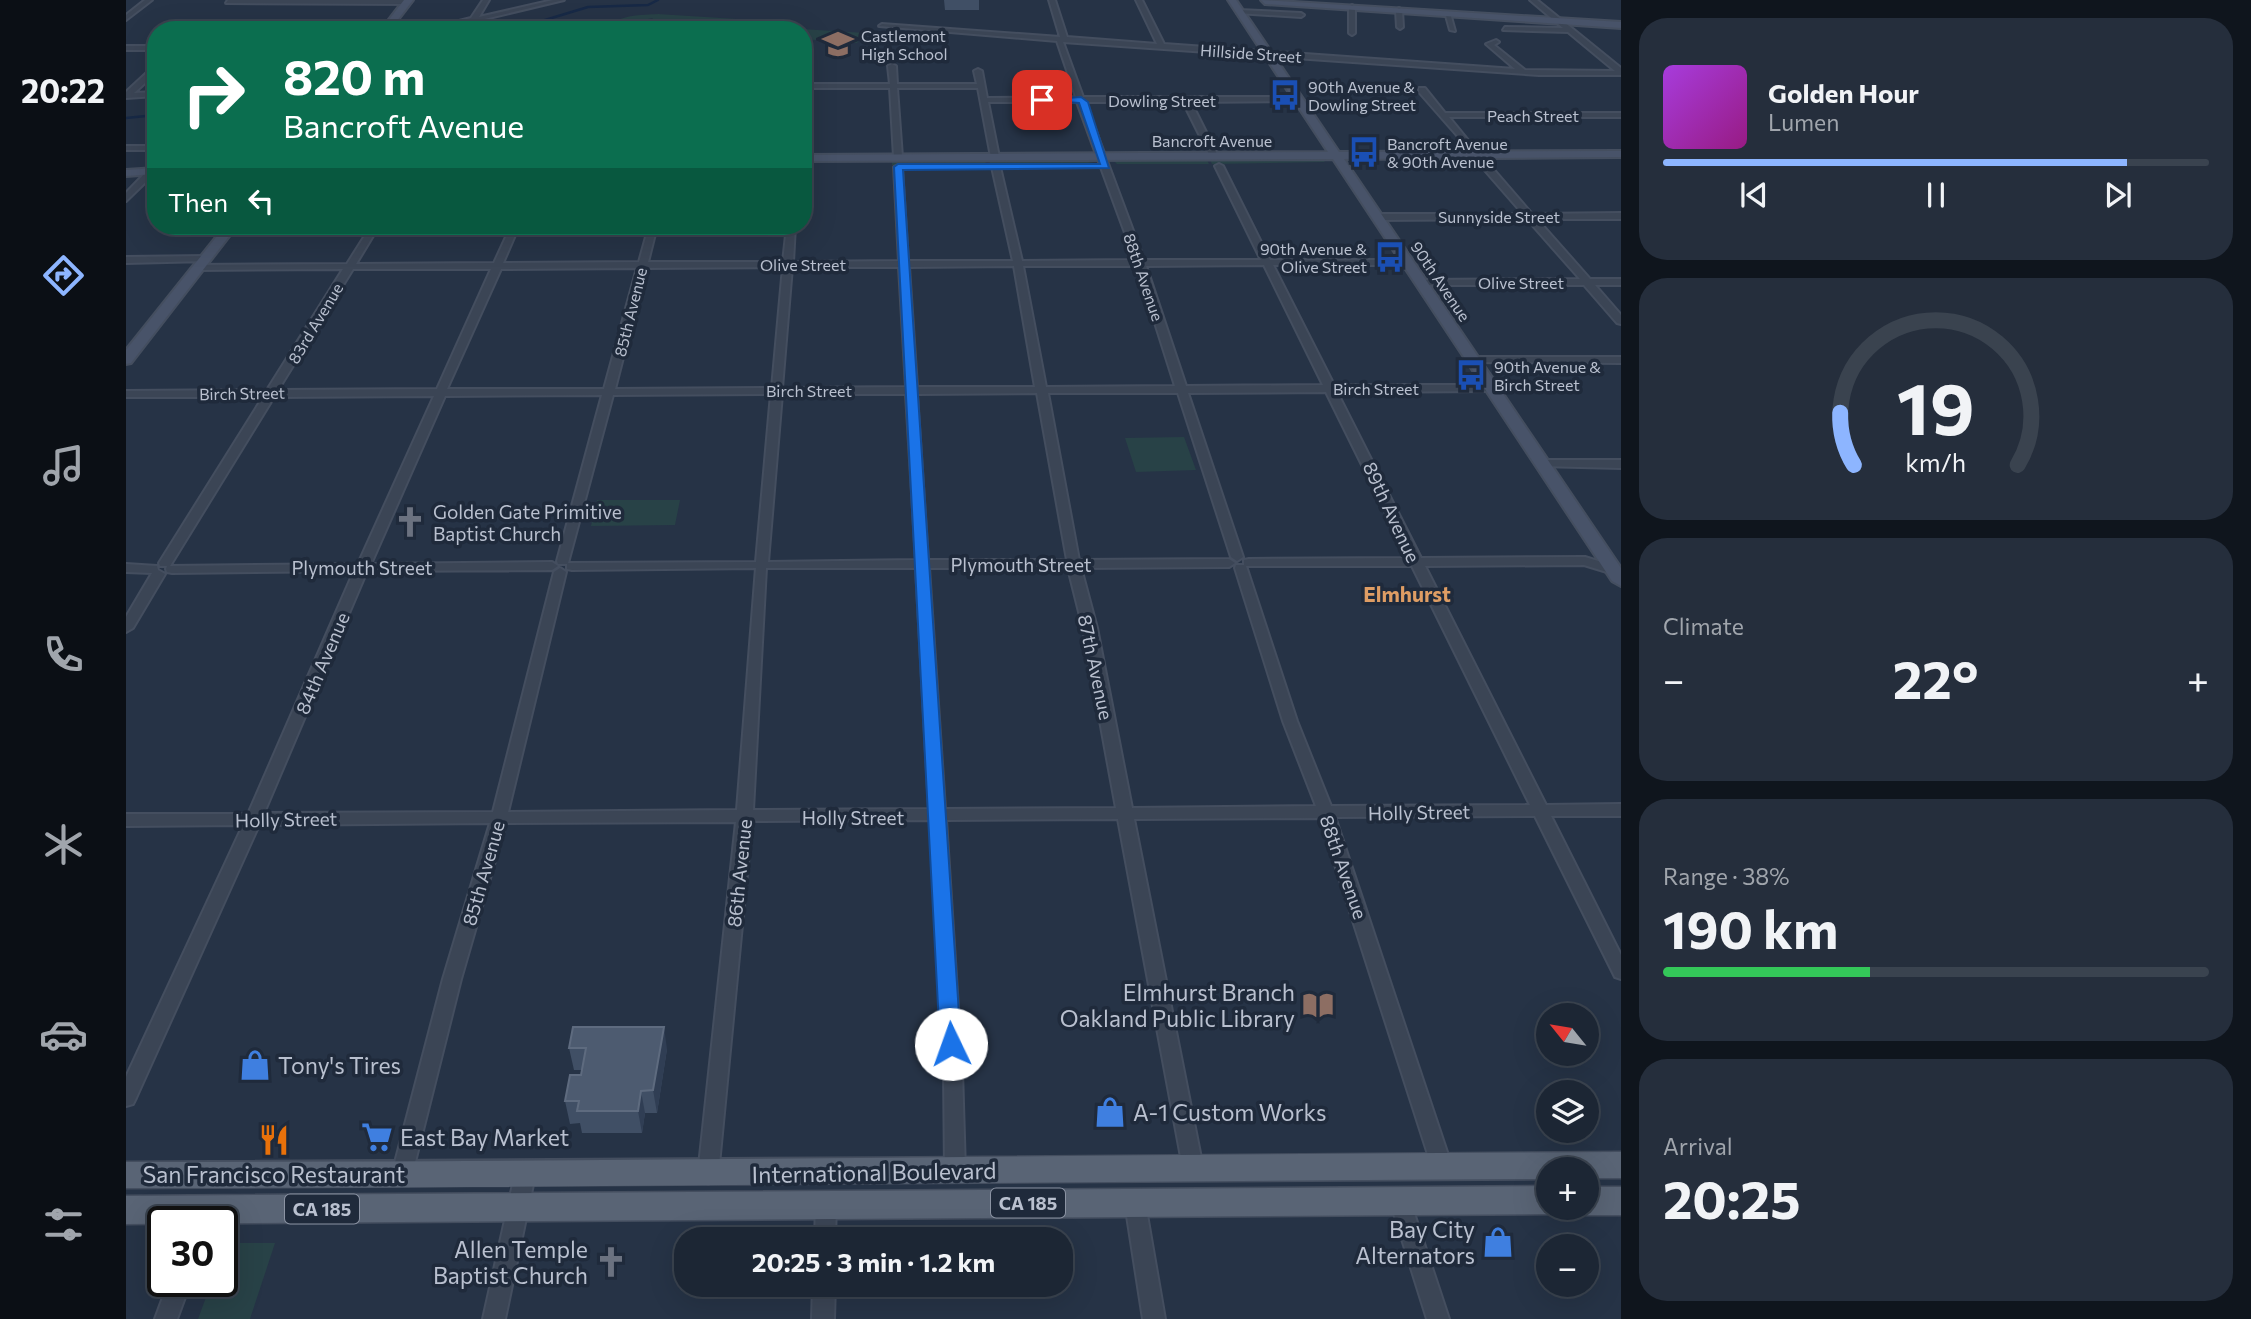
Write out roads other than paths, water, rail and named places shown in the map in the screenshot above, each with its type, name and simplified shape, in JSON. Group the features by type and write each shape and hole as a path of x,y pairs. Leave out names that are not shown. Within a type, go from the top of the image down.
{"main road":[{"path":"392,21 409,1"},
{"path":"1261,1 1621,25"},
{"name":"90th Avenue","path":"1236,6 1618,574"},
{"name":"Bancroft Avenue","path":"1339,161 1476,155 1621,154"},
{"name":"Bancroft Avenue","path":"812,158 898,162 1339,161 1621,165"},
{"name":"Bancroft Avenue","path":"812,167 898,162"},
{"path":"126,164 147,167"},
{"path":"126,173 147,169"},
{"path":"126,360 223,235"},
{"name":"International Boulevard","path":"126,1175 708,1175 1621,1165"},
{"name":"International Boulevard","path":"238,1214 518,1207 1536,1200"},
{"path":"1599,1201 1621,1201"},
{"name":"International Boulevard","path":"126,1210 147,1211"}],"street":[{"path":"126,18 149,0"},
{"path":"473,21 486,0"},
{"path":"476,21 561,0"},
{"name":"88th Avenue","path":"1052,0 1062,39 1059,42 1140,262 1290,721 1326,813 1442,1167"},
{"path":"1139,0 1162,47"},
{"path":"1532,0 1621,73"},
{"path":"220,10 230,1 409,1"},
{"path":"1236,6 1301,15"},
{"path":"1352,7 1352,33"},
{"path":"1399,10 1400,27"},
{"path":"1447,13 1453,30"},
{"path":"208,21 212,17"},
{"name":"Hillside Street","path":"882,26 1524,72 1621,73"},
{"path":"1505,29 1569,30"},
{"path":"1496,42 1489,44 1524,72"},
{"path":"126,48 147,48"},
{"path":"892,66 938,817 955,1171"},
{"name":"87th Avenue","path":"978,71 1018,262 1074,564 1090,628 1193,1168"},
{"path":"127,95 147,77"},
{"path":"812,86 980,86"},
{"path":"1422,90 1446,115 1476,155"},
{"path":"127,95 147,94"},
{"name":"Dowling Street","path":"984,100 1298,99"},
{"name":"89th Avenue","path":"1186,100 1621,972"},
{"name":"Peach Street","path":"1446,115 1621,115"},
{"path":"126,148 147,148"},
{"path":"1485,165 1621,321"},
{"path":"126,198 147,176"},
{"name":"Sunnyside Street","path":"1377,217 1621,216"},
{"name":"83rd Avenue","path":"126,628 369,235"},
{"name":"84th Avenue","path":"126,1098 254,820 362,567 511,235"},
{"name":"85th Avenue","path":"402,1174 452,979 499,817 562,566 650,235"},
{"name":"86th Avenue","path":"708,1175 745,816 762,565 790,235"},
{"name":"Olive Street","path":"126,260 349,265 1407,262"},
{"name":"Olive Street","path":"1421,283 1621,282"},
{"path":"1473,360 1621,360"},
{"name":"Birch Street","path":"126,394 1492,388"},
{"path":"1543,464 1621,464"},
{"name":"Plymouth Street","path":"126,568 1585,561 1618,574"},
{"name":"Holly Street","path":"126,820 938,817 1621,810"},
{"path":"494,1319 526,1175"},
{"path":"1401,1201 1438,1319"},
{"path":"1135,1203 1154,1319"},
{"path":"825,1227 826,1205"},
{"path":"166,1319 174,1297"},
{"path":"823,1319 824,1297"}],"waterway":[{"path":"542,21 588,7 648,5 658,0"},
{"path":"126,118 147,116"}],"place":[{"name":"Castlemont High School","path":"838,44"},
{"name":"90th Avenue & Dowling Street","path":"1285,95"},
{"name":"Bancroft Avenue & 90th Avenue","path":"1364,152"},
{"name":"90th Avenue & Olive Street","path":"1390,257"},
{"name":"90th Avenue & Birch Street","path":"1471,375"},
{"name":"Golden Gate Primitive Baptist Church","path":"410,522"},
{"name":"Elmhurst Branch Oakland Public Library","path":"1318,1005"},
{"name":"Tony's Tires","path":"255,1065"},
{"name":"A-1 Custom Works","path":"1110,1112"},
{"name":"East Bay Market","path":"377,1137"},
{"name":"San Francisco Restaurant","path":"274,1140"},
{"name":"Bay City Alternators","path":"1498,1242"},
{"name":"Allen Temple Baptist Church","path":"611,1262"}],"district":[{"name":"Elmhurst","path":"1407,593"}]}
